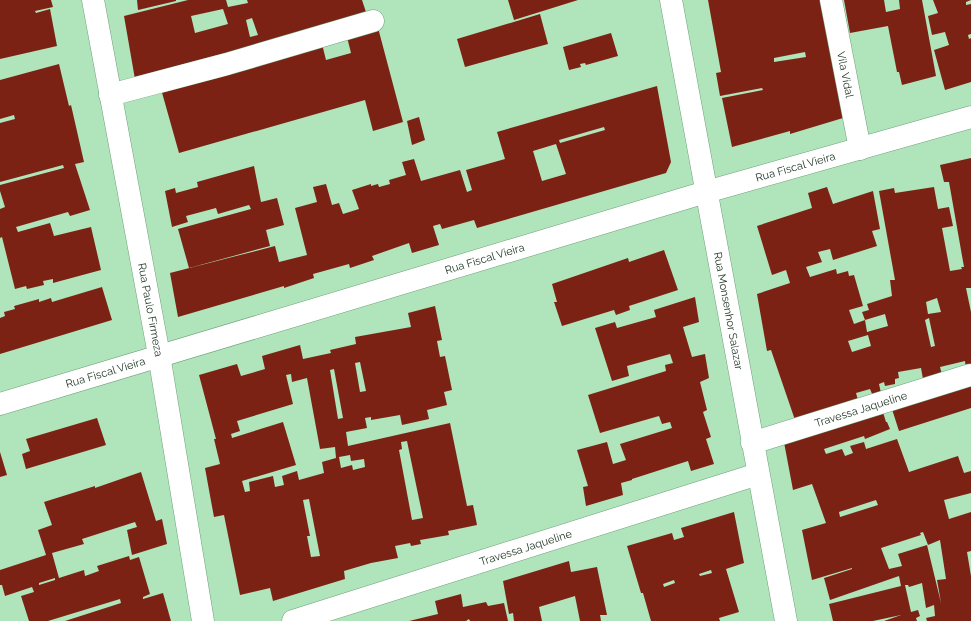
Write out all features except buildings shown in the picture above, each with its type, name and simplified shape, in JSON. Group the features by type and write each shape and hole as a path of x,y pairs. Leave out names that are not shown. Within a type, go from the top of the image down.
{"street":[{"name":"Rua Paulo Firmeza","path":"93,0 159,355 203,621"},
{"name":"Rua Monsenhor Salazar","path":"671,0 786,621"},
{"name":"Vila Vidal","path":"831,0 860,149"},
{"path":"110,95 227,64 373,20"},
{"name":"Rua Fiscal Vieira","path":"0,404 159,355 706,192 971,117"},
{"name":"Travessa Jaqueline","path":"752,443 970,375"},
{"name":"Travessa Jaqueline","path":"293,621 758,474"}]}
